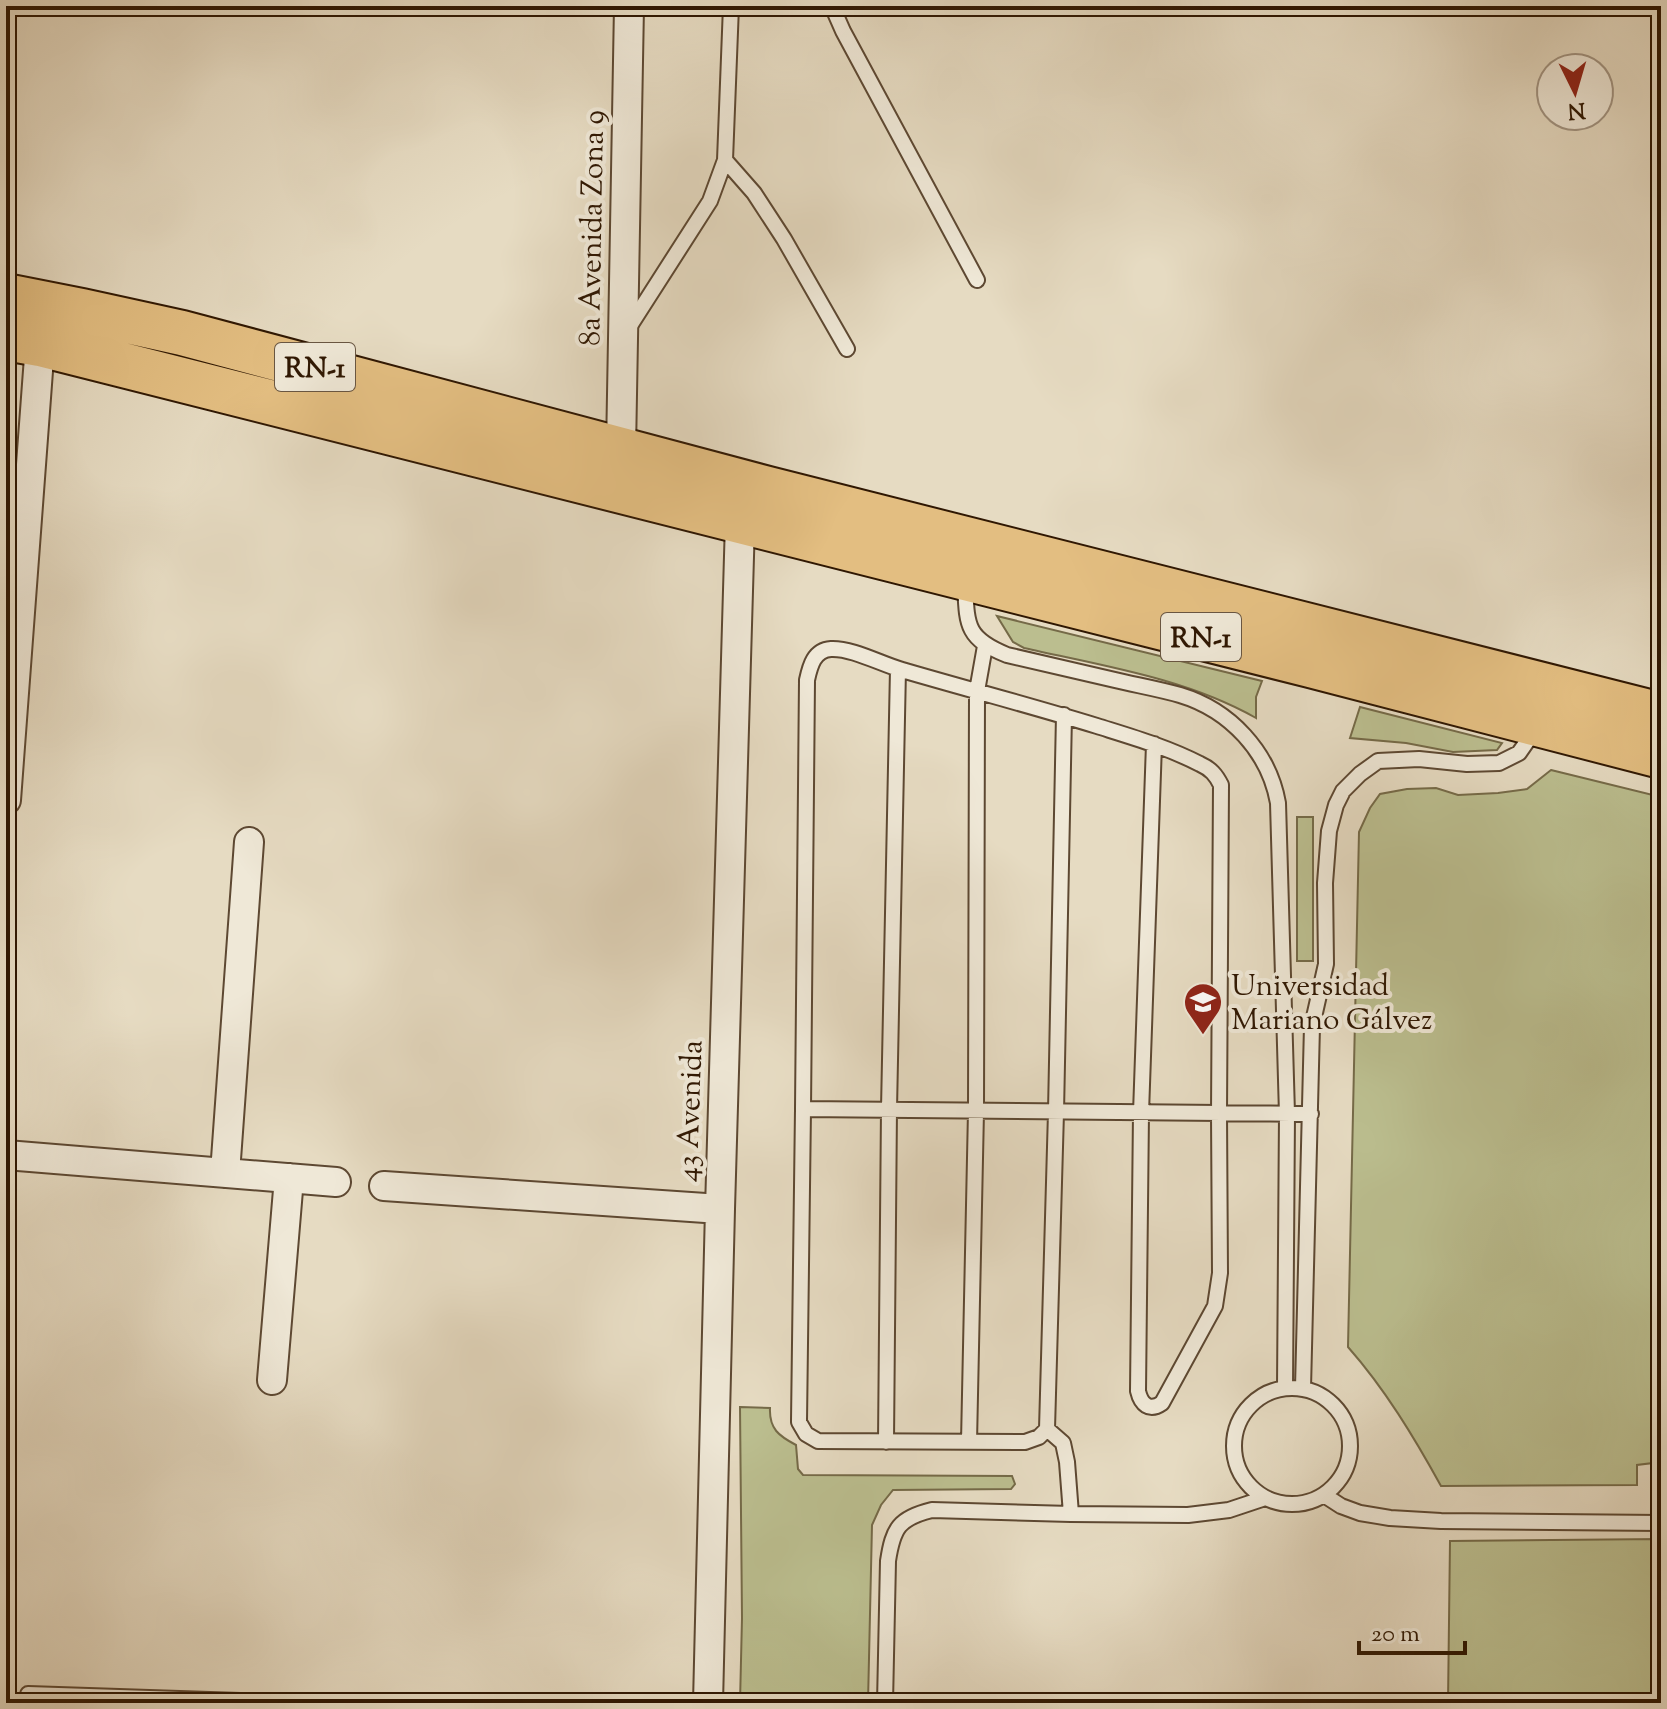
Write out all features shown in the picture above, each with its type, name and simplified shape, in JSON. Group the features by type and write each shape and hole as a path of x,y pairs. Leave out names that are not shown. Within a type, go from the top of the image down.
{"highway":[{"name":"RN-1","path":"6,296 182,333 621,450 1661,715"},
{"name":"RN-1","path":"23,341 1661,756"}],"street":[{"name":"8a Avenida Zona 9","path":"621,450 629,6"},
{"path":"6,800 23,341"},
{"name":"43 Avenida","path":"708,1703 740,522"},
{"path":"225,1173 249,842"},
{"path":"6,1155 336,1182"},
{"path":"272,1380 289,1178"},
{"path":"384,1186 720,1209"}],"lane":[{"path":"623,336 710,201 725,160 731,6"},
{"path":"832,6 977,280"},
{"path":"725,160 754,193 769,216 847,349"},
{"path":"965,578 967,618 971,631 985,646 1007,655 1182,696 1231,722 1269,769 1278,803 1287,1114 1285,1387"},
{"path":"969,1442 976,1111 977,691 985,646"},
{"path":"1064,715 1047,1429 1039,1437 1025,1442 818,1441 806,1434 799,1422 807,680 811,664 816,655 824,650 844,650 898,669 1064,715 1154,744 1214,772 1221,785 1220,1273 1215,1306 1162,1403 1152,1408 1145,1406 1138,1391 1141,1113 1154,744"},
{"path":"886,1442 898,669"},
{"path":"1303,1388 1312,1026 1326,964 1325,883 1329,831 1336,805 1343,791 1378,761 1419,759 1467,764 1499,763 1519,753 1539,725"},
{"path":"803,1109 1311,1114"},
{"path":"1285,1387 1303,1388 1322,1395 1337,1407 1347,1424 1351,1444 1348,1463 1339,1481 1324,1495 1295,1504 1280,1503 1265,1498 1250,1486 1239,1471 1234,1454 1235,1435 1241,1418 1252,1403 1267,1393 1285,1387"},
{"path":"1047,1429 1063,1443 1071,1514"},
{"path":"1324,1495 1360,1513 1390,1518 1661,1523"},
{"path":"885,1703 891,1541 901,1524 916,1514 932,1510 1188,1515 1229,1510 1265,1498"},
{"path":"28,1694 299,1703"}],"green space":[{"path":"997,616 1262,681 1256,697 1256,718 1229,704 1172,683 1024,648 1013,642"},
{"path":"1360,707 1502,743 1497,750 1453,752 1406,743 1350,738"},
{"path":"1551,770 1661,797 1661,1462 1637,1465 1637,1485 1441,1486 1398,1414 1348,1347 1359,832 1380,794 1436,788 1458,795 1527,789"},
{"path":"1297,817 1313,817 1313,961 1297,961"},
{"path":"740,1407 770,1408 776,1431 796,1445 798,1469 803,1475 1012,1476 1015,1484 1011,1489 893,1490 881,1505 872,1525 868,1703 740,1703"},
{"path":"1661,1539 1661,1703 1448,1703 1450,1541"}],"place":[{"name":"Universidad Mariano Gálvez","path":"1203,1036"}]}
